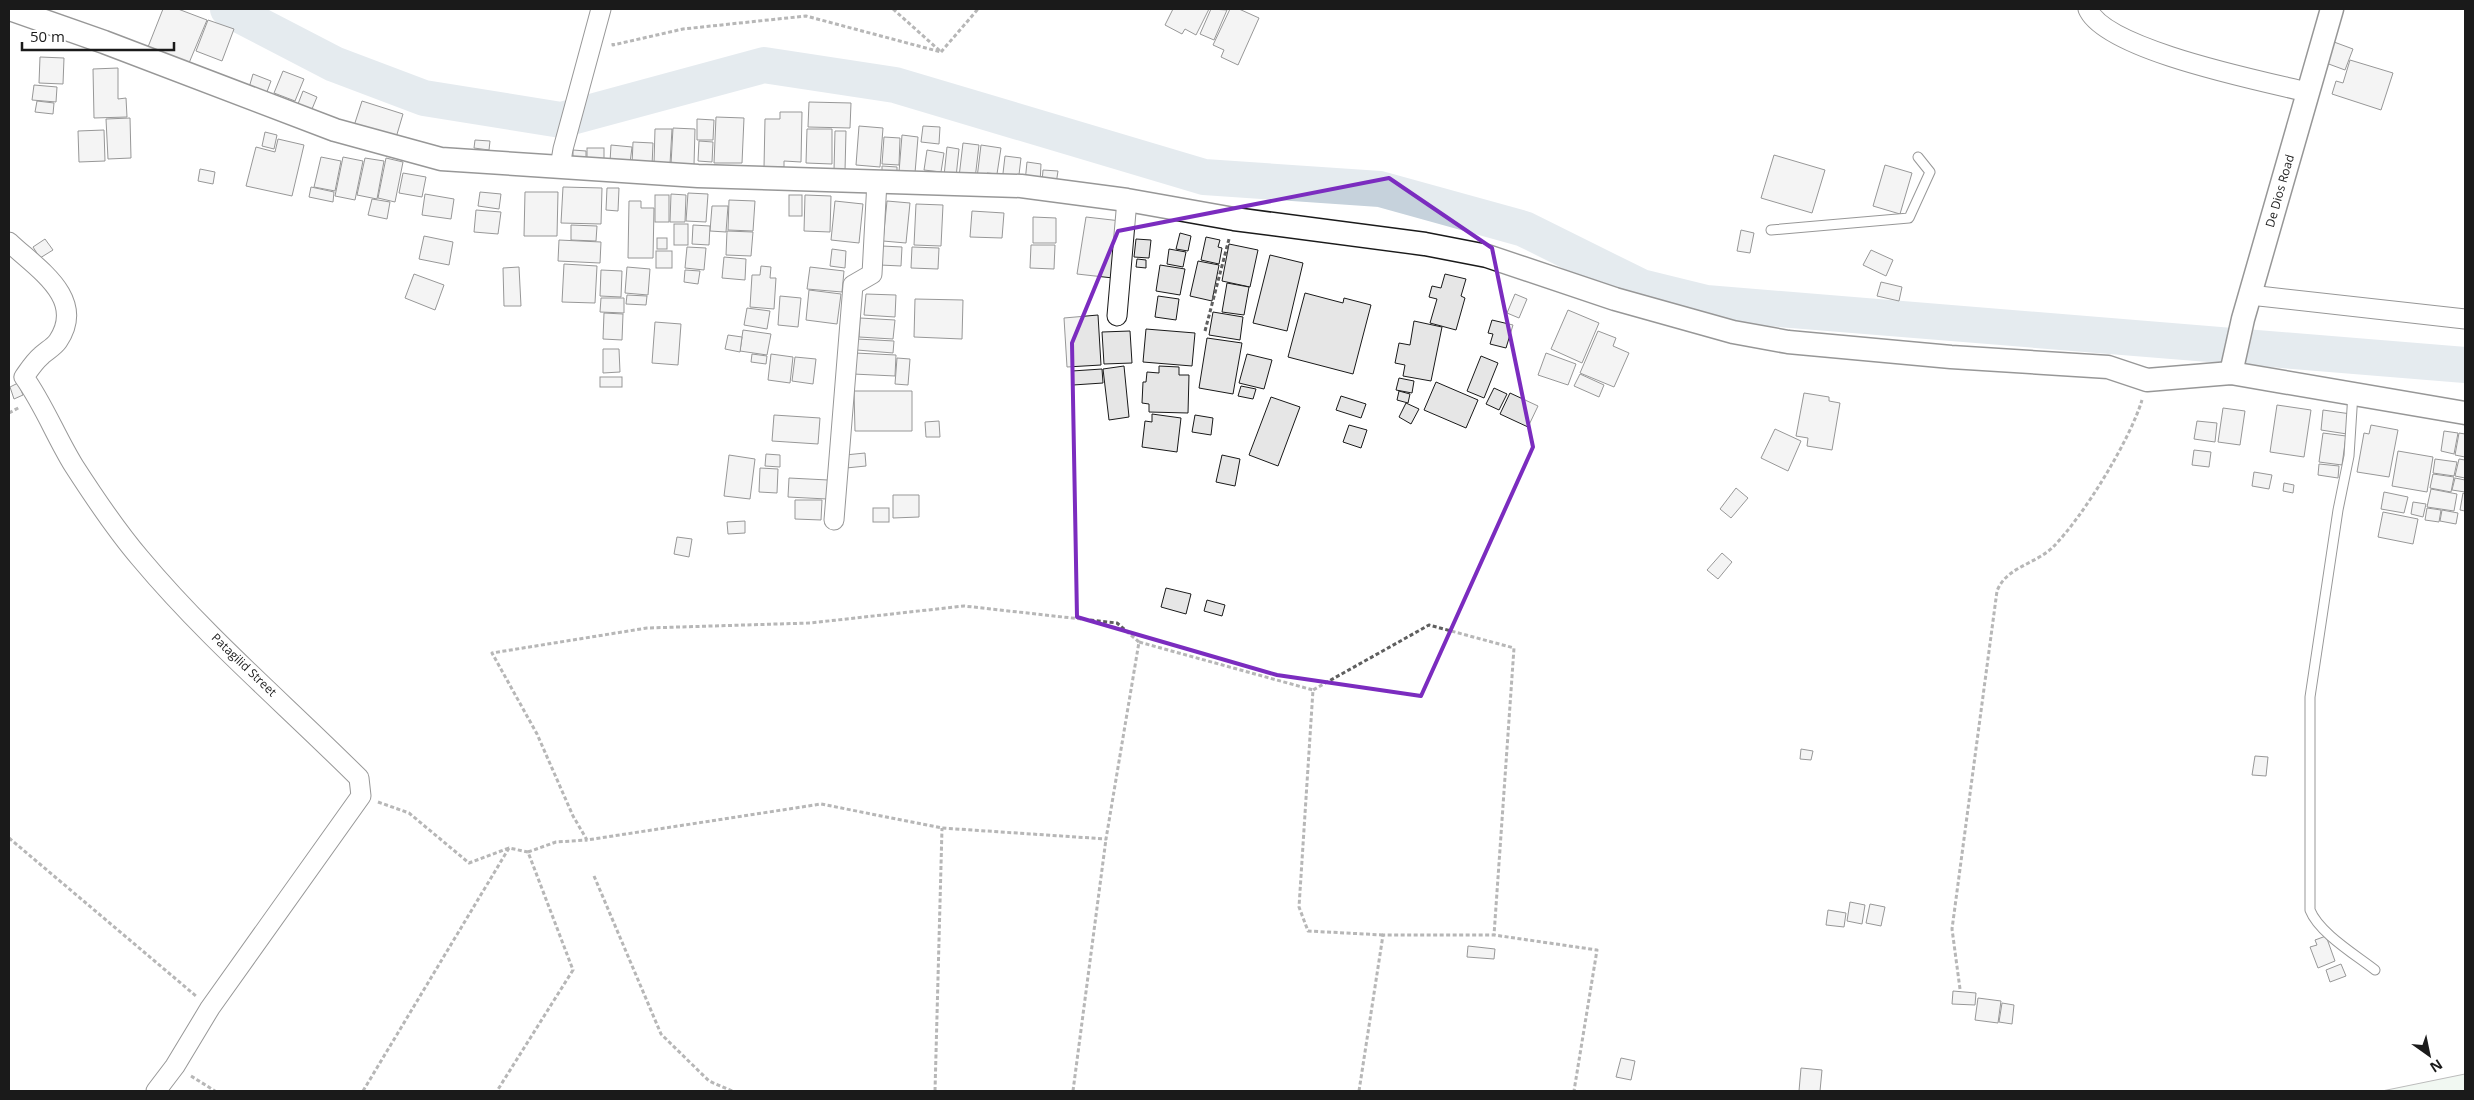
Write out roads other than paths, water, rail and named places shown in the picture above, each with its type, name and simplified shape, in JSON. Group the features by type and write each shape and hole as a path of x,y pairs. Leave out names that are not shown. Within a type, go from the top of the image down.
{"street":[{"path":"10,9 104,42 335,130 441,159 562,158 698,176 1021,186 1127,200 1234,219 1425,244 1487,256 1615,299 1733,332 1788,342 1950,357 2108,366 2148,380 2232,366 2353,393 2465,412"},
{"path":"562,158 601,9"},
{"path":"2088,9 2091,18 2112,32 2152,51 2307,92"},
{"name":"De Dios Road","path":"2232,366 2242,319 2332,9"},
{"path":"834,520 853,285 872,274 877,182"},
{"path":"1117,316 1127,200"},
{"name":"Patagilid Street","path":"9,242 52,280 64,302 68,323 58,343 16,376 38,396 73,465 139,558 173,595 359,778 361,796 210,1008 175,1066 156,1091"},
{"path":"2250,295 2465,318"}],"lane":[{"path":"1771,230 1909,218 1930,172 1918,157"},
{"path":"2353,393 2349,456 2338,510 2310,697 2310,910 2316,921 2329,934 2375,970"}],"waterway":[{"path":"228,9 334,64 424,98 561,120 764,65 895,85 1204,177 1380,189 1524,229 1641,287 1706,303 2465,365"}]}
